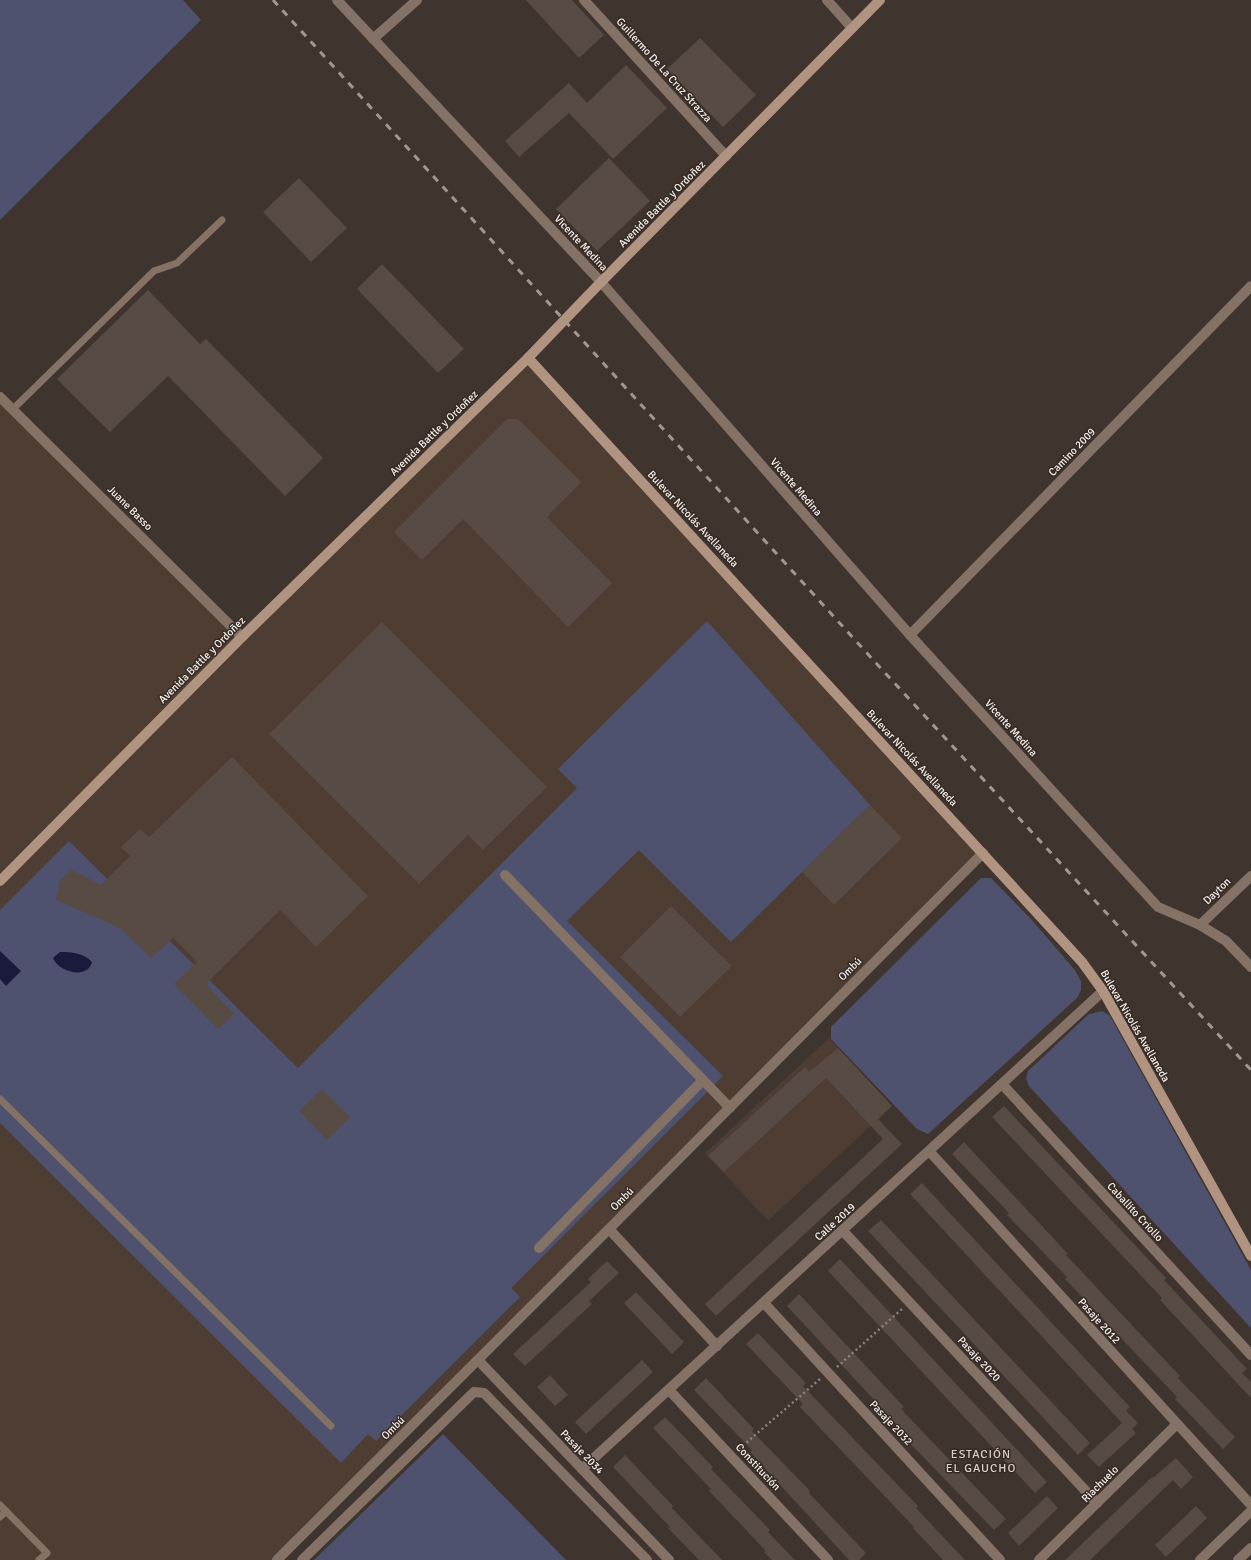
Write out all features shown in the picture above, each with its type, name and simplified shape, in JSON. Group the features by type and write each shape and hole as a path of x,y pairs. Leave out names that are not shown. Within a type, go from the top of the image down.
{"main road":[{"name":"Avenida Battle y Ordoñez","path":"0,881 242,637 528,358 601,282 880,0"},
{"name":"Bulevar Nicolás Avellaneda","path":"528,358 1082,962 1103,991 1251,1256"},
{"name":"Bulevar Nicolás Avellaneda","path":"1227,1211 1251,1241"}],"street":[{"name":"Vicente Medina","path":"337,0 601,282 910,635 1158,907 1200,924 1226,941 1251,968"},
{"path":"373,39 417,0"},
{"name":"Guillermo De La Cruz Strazza","path":"584,0 726,156"},
{"path":"826,0 852,28"},
{"name":"Camino 2009","path":"910,635 1251,286"},
{"name":"Juane Basso","path":"0,397 242,637"},
{"name":"Ombú","path":"277,1560 730,1108 982,853"},
{"path":"505,875 730,1108"},
{"name":"Dayton","path":"1200,924 1251,876"},
{"name":"Calle 2019","path":"582,1469 930,1152 1103,991"},
{"path":"539,1248 703,1080"},
{"name":"Caballito Criollo","path":"1002,1084 1251,1355"},
{"name":"Pasaje 2012","path":"930,1152 1251,1505"},
{"path":"609,1229 717,1346"},
{"name":"Pasaje 2020","path":"843,1231 1097,1503"},
{"name":"Pasaje 2032","path":"764,1303 1000,1560"},
{"name":"Pasaje 2034","path":"478,1360 669,1560"},
{"name":"Constitución","path":"670,1390 828,1560"},
{"path":"302,1560 474,1392 484,1393 647,1560"},
{"name":"Riachuelo","path":"1039,1560 1177,1424"},
{"path":"1200,1560 1251,1511"},
{"path":"1238,1560 1251,1548"}],"lane":[{"path":"13,409 154,272 177,263 222,220"},
{"path":"0,1099 331,1426"},
{"path":"0,1505 47,1553 39,1560"},
{"path":"0,1518 6,1512"}],"shaded area":[{"path":"0,0 183,0 201,20 0,220"},
{"path":"528,358 983,853 277,1560 0,1560 0,397 242,636"},
{"path":"707,621 870,805 731,942 639,850 567,921 723,1076 511,1288 520,1297 376,1441 368,1434 341,1463 0,1123 0,910 69,841 298,1068 577,788 558,769"},
{"path":"981,878 991,878 1031,919 1074,969 1081,981 1081,990 1077,998 928,1134 917,1129 831,1039 831,1027"},
{"path":"0,951 21,971 6,986 0,979"},
{"path":"60,952 82,955 92,962 89,968 85,971 73,972 66,970 56,963 53,958"},
{"path":"1102,1011 1110,1016 1251,1270 1251,1328 1029,1086 1026,1079 1028,1071 1089,1014"},
{"path":"829,1038 892,1106 768,1221 705,1153"},
{"path":"443,1434 566,1560 314,1560"}],"building":[{"path":"526,0 572,0 604,35 579,58"},
{"path":"700,38 756,95 723,127 667,69"},
{"path":"626,65 667,108 613,159 569,113 519,157 505,141 569,83 587,103"},
{"path":"609,158 650,201 597,251 556,209"},
{"path":"299,178 347,228 311,262 263,212"},
{"path":"382,264 464,349 438,373 357,289"},
{"path":"148,290 200,344 206,339 323,458 285,496 168,376 110,432 57,379"},
{"path":"507,419 518,419 581,482 547,517 612,583 568,627 463,519 422,560 394,532"},
{"path":"382,622 547,787 483,850 468,835 419,884 269,734"},
{"path":"232,757 368,896 316,947 280,910 206,984 234,1014 218,1029 174,984 197,962 173,938 151,958 120,928 56,900 60,880 72,870 101,885 130,856 121,847 140,829 149,837"},
{"path":"870,805 902,838 834,905 802,872"},
{"path":"671,906 732,966 680,1017 620,957"},
{"path":"838,1048 892,1106 878,1119 902,1144 716,1316 705,1304 883,1139 826,1078 724,1172 708,1156 805,1067 809,1072"},
{"path":"322,1089 350,1117 327,1140 299,1111"},
{"path":"1004,1106 1166,1278 1164,1280 1247,1369 1242,1373 1251,1382 1251,1398 1160,1300 1162,1298 992,1117"},
{"path":"964,1142 1068,1254 1066,1255 1180,1376 1178,1378 1235,1437 1223,1449 1175,1399 1177,1397 1065,1279 1067,1277 1007,1215 1009,1213 952,1154"},
{"path":"922,1183 1130,1407 1126,1411 1138,1423 1132,1429 1136,1433 1099,1467 1087,1455 1122,1423 910,1194"},
{"path":"881,1220 1090,1443 1078,1455 868,1231"},
{"path":"840,1259 1047,1482 1035,1493 828,1271"},
{"path":"607,1261 619,1273 589,1301 592,1304 525,1366 513,1354 591,1282 588,1279"},
{"path":"636,1292 684,1342 672,1354 624,1303"},
{"path":"799,1294 904,1407 901,1409 1006,1519 994,1530 899,1432 901,1429 787,1306"},
{"path":"758,1333 806,1383 803,1386 918,1506 916,1508 965,1560 943,1560 913,1528 914,1527 800,1407 803,1404 746,1344"},
{"path":"642,1360 653,1372 586,1434 575,1422"},
{"path":"550,1375 568,1395 555,1406 537,1387"},
{"path":"706,1378 754,1429 752,1431 810,1491 809,1493 866,1553 859,1560 849,1560 750,1452 752,1450 694,1390"},
{"path":"665,1417 713,1467 711,1469 770,1530 768,1532 795,1560 772,1560 764,1552 766,1551 709,1491 711,1489 653,1428"},
{"path":"625,1455 673,1506 672,1508 722,1560 699,1560 668,1528 670,1527 613,1467"},
{"path":"1176,1458 1193,1477 1181,1489 1173,1480 1090,1560 1065,1560 1152,1477 1153,1478"},
{"path":"1047,1496 1058,1508 1019,1546 1008,1533"},
{"path":"1196,1506 1207,1518 1166,1557 1155,1545"}],"railway":[{"path":"273,0 876,663 1251,1070"}],"district":[{"name":"ESTACIÓN EL GAUCHO","path":"981,1461"}]}
